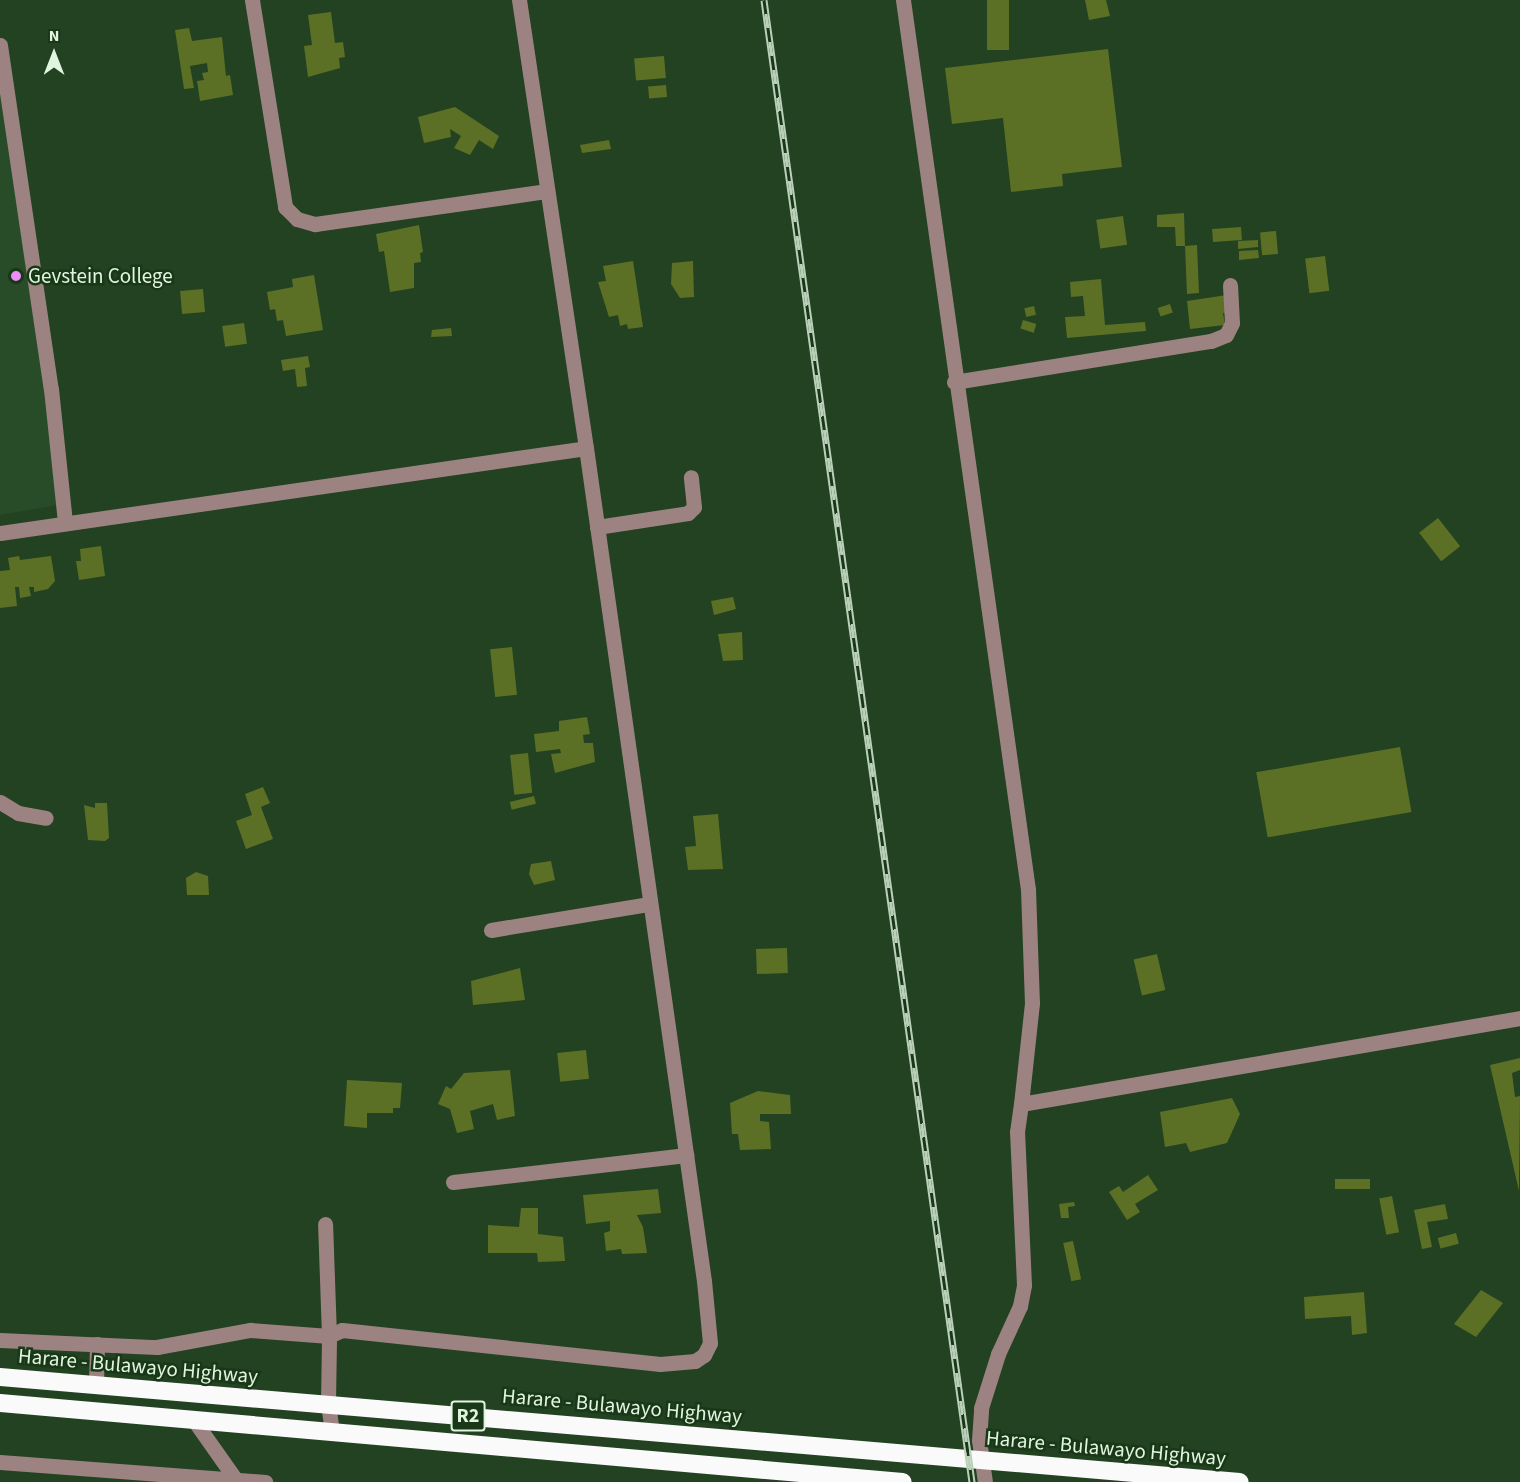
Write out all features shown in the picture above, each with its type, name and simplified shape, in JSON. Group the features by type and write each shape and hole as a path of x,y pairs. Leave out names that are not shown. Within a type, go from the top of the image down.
{"highway":[{"name":"Harare - Bulawayo Highway","path":"0,1377 1240,1482"},
{"name":"R2","path":"0,1402 903,1482"}],"street":[{"path":"252,0 285,207 297,219 315,224 546,191"},
{"path":"0,1340 158,1347 250,1329 329,1336 342,1329 660,1364 701,1358 711,1335 648,904 586,448 519,0"},
{"path":"903,0 954,382 1028,889 1032,1003 1017,1132 1024,1285 1020,1306 998,1354 981,1408 980,1440 985,1482"},
{"path":"0,45 51,389 65,523"},
{"path":"954,382 1212,341 1226,335 1232,323 1230,285"},
{"path":"0,533 586,448"},
{"path":"597,527 688,513 694,507 691,477"},
{"path":"0,802 18,813 46,818"},
{"path":"491,930 648,904"},
{"path":"1021,1104 1520,1018"},
{"path":"453,1182 686,1155"},
{"path":"325,1224 329,1336 328,1403 332,1432"},
{"path":"96,1385 97,1344"},
{"path":"193,1419 236,1480"},
{"path":"0,1462 258,1482"}],"shaded area":[{"name":"Gevstein College","path":"0,49 63,504 0,515"}],"building":[{"path":"987,0 1009,0 1009,50 987,50"},
{"path":"1085,0 1106,0 1110,16 1089,20"},
{"path":"331,12 335,43 343,42 345,57 339,58 340,68 308,77 304,46 312,45 308,15"},
{"path":"189,28 192,41 222,37 226,76 230,75 233,95 200,101 197,81 204,80 202,73 208,72 207,63 190,66 194,88 184,89 175,30"},
{"path":"1108,49 1122,167 1062,174 1063,186 1011,192 1003,118 952,124 945,68"},
{"path":"664,56 666,78 636,81 634,59"},
{"path":"666,85 667,97 649,99 648,87"},
{"path":"455,107 499,136 493,149 479,140 470,155 454,148 461,136 450,129 451,137 424,143 418,117"},
{"path":"609,140 611,149 582,153 580,145"},
{"path":"1184,213 1185,246 1176,246 1175,227 1157,227 1157,215"},
{"path":"1123,216 1127,245 1100,248 1096,220"},
{"path":"419,225 423,252 420,253 421,262 414,263 414,288 390,292 384,251 379,252 376,234"},
{"path":"1241,227 1242,240 1213,242 1212,229"},
{"path":"1276,231 1278,254 1262,255 1260,232"},
{"path":"1258,240 1258,247 1238,249 1238,241"},
{"path":"1197,245 1199,293 1187,294 1185,246"},
{"path":"1258,250 1259,258 1239,260 1239,251"},
{"path":"1325,256 1329,291 1309,293 1305,258"},
{"path":"633,261 643,327 628,329 627,324 620,326 618,315 609,317 598,282 606,281 603,266"},
{"path":"693,261 694,297 680,298 671,284 672,263"},
{"path":"314,275 323,330 286,336 283,320 277,321 275,309 270,310 267,292 293,287 292,279"},
{"path":"1101,279 1105,325 1145,322 1146,331 1067,338 1065,317 1085,316 1083,296 1071,297 1070,282"},
{"path":"203,289 205,312 182,314 180,291"},
{"path":"1227,295 1229,313 1223,313 1225,325 1190,329 1187,301"},
{"path":"1170,304 1173,313 1160,317 1158,308"},
{"path":"1034,306 1036,315 1026,317 1024,308"},
{"path":"1023,320 1036,324 1034,333 1020,329"},
{"path":"244,323 247,344 225,347 222,326"},
{"path":"451,328 452,336 431,337 432,330"},
{"path":"308,356 310,367 305,368 307,386 297,387 295,369 283,371 281,360"},
{"path":"1438,518 1460,546 1441,561 1419,533"},
{"path":"101,546 105,576 79,580 76,561 81,561 80,549"},
{"path":"19,556 20,560 51,556 55,581 48,589 34,592 34,587 29,587 31,596 20,598 19,587 15,587 17,606 0,608 0,571 10,570 8,558"},
{"path":"733,597 736,609 714,615 711,601"},
{"path":"742,632 743,660 723,661 718,634"},
{"path":"512,647 517,695 495,697 490,649"},
{"path":"587,717 590,734 583,735 584,743 593,743 595,762 555,773 551,754 561,753 560,749 536,752 534,734 559,731 559,721"},
{"path":"1400,747 1411,812 1268,837 1256,772"},
{"path":"528,753 532,793 514,795 510,755"},
{"path":"263,787 270,803 261,807 273,839 246,849 236,821 252,815 245,794"},
{"path":"534,796 536,804 512,810 510,802"},
{"path":"95,803 107,803 109,838 105,841 88,840 84,805 95,808"},
{"path":"718,814 723,869 688,870 685,847 696,846 693,816"},
{"path":"551,861 555,880 534,885 529,874 531,864"},
{"path":"196,872 208,876 209,895 187,895 186,878"},
{"path":"787,948 788,973 757,974 756,949"},
{"path":"1157,954 1165,990 1142,995 1134,959"},
{"path":"520,968 525,1000 473,1005 471,981"},
{"path":"586,1050 589,1079 560,1082 557,1053"},
{"path":"1520,1058 1520,1070 1512,1073 1515,1097 1520,1096 1519,1191 1490,1065"},
{"path":"510,1070 515,1116 497,1120 493,1104 470,1111 474,1129 457,1133 450,1109 438,1104 446,1086 451,1089 464,1073"},
{"path":"347,1080 402,1083 400,1108 393,1108 393,1113 367,1113 367,1128 344,1126"},
{"path":"758,1091 790,1095 791,1114 760,1114 760,1121 769,1122 771,1149 740,1150 738,1134 732,1134 730,1103"},
{"path":"1232,1098 1240,1114 1227,1143 1190,1152 1186,1143 1165,1147 1160,1112"},
{"path":"1148,1175 1158,1190 1135,1204 1140,1212 1127,1220 1109,1192 1119,1186 1123,1192"},
{"path":"1335,1179 1370,1179 1370,1189 1335,1189"},
{"path":"658,1189 661,1213 637,1215 643,1227 647,1253 622,1254 621,1249 606,1251 604,1233 610,1231 610,1221 586,1224 583,1195"},
{"path":"1392,1196 1399,1232 1386,1235 1379,1198"},
{"path":"1074,1202 1075,1206 1068,1207 1069,1218 1061,1218 1059,1204"},
{"path":"1445,1204 1448,1219 1427,1222 1432,1247 1422,1249 1414,1210"},
{"path":"521,1208 538,1208 538,1234 563,1237 565,1261 538,1262 537,1253 488,1253 488,1225 519,1227"},
{"path":"1456,1233 1459,1244 1440,1249 1438,1238"},
{"path":"1073,1241 1081,1279 1071,1281 1063,1243"},
{"path":"1481,1290 1503,1303 1476,1337 1454,1324"},
{"path":"1364,1292 1367,1333 1352,1335 1351,1316 1305,1319 1304,1297"}],"railway":[{"path":"764,0 972,1482"}],"place":[{"name":"Gevstein College","path":"16,276"}]}
